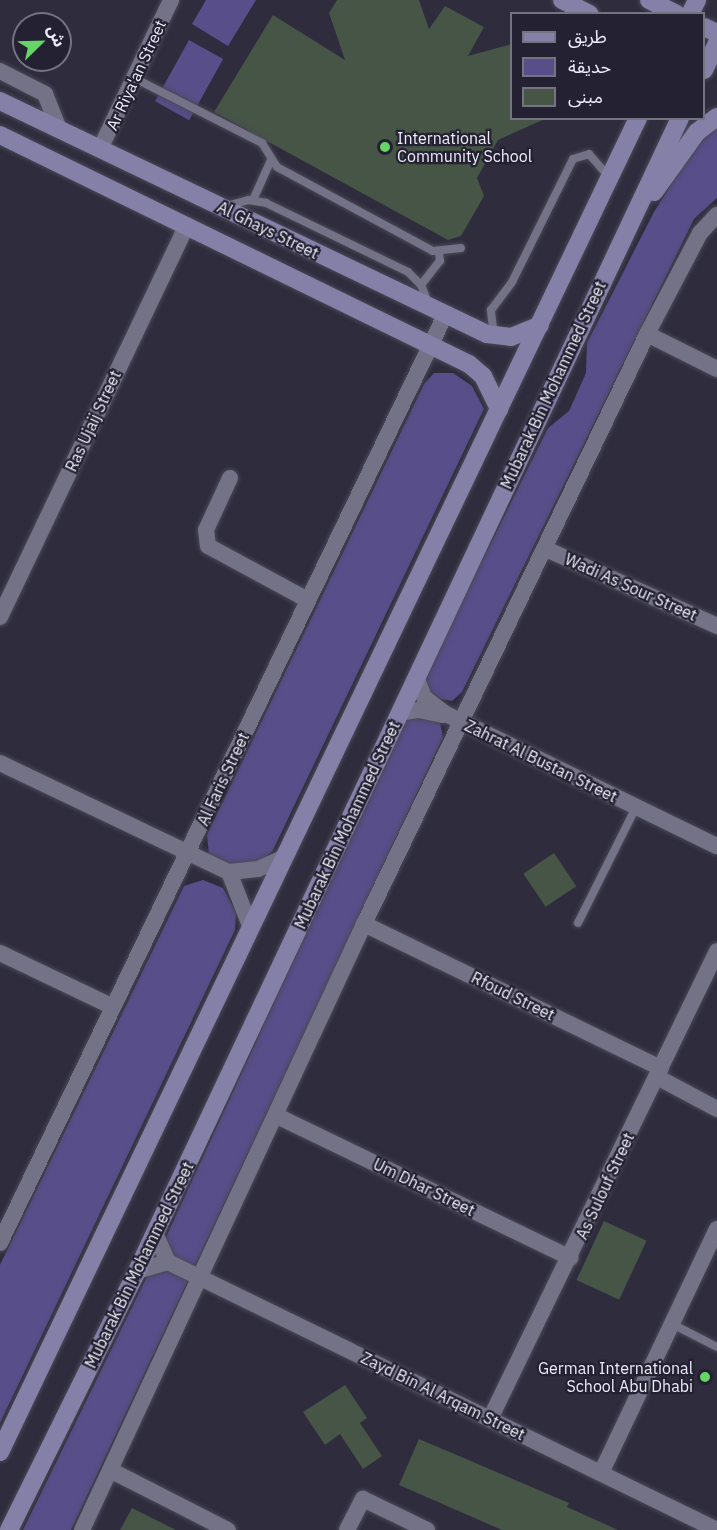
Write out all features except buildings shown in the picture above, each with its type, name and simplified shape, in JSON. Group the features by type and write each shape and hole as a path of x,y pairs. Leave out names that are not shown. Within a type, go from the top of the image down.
{"main road":[{"path":"562,0 586,12"},
{"path":"649,0 673,12"},
{"path":"707,70 717,43"},
{"name":"Al Ghays Street","path":"0,101 437,312 494,337"},
{"path":"624,232 697,132 717,117"},
{"path":"0,1452 637,120"},
{"name":"Mubarak Bin Mohammed Street","path":"9,1530 137,1271 624,232 679,120"},
{"name":"Al Ghays Street","path":"0,135 476,369 499,409"},
{"path":"494,337 511,337 540,325"}],"street":[{"name":"Ar Riya'an Street","path":"100,149 171,0"},
{"path":"0,71 45,94 59,129"},
{"path":"82,1530 112,1471 199,1275 277,1116 364,924 546,549 647,334 700,233 717,215"},
{"name":"Ras Ujaij Street","path":"0,617 187,225"},
{"name":"Al Faris Street","path":"0,1243 430,345 437,312"},
{"path":"647,334 717,369"},
{"path":"230,478 206,530 208,546 308,600"},
{"name":"Wadi As Sour Street","path":"546,549 717,626"},
{"name":"Zahrat Al Bustan Street","path":"416,677 424,697 462,723 717,846"},
{"name":"Zahrat Al Bustan Street","path":"399,713 446,714"},
{"path":"0,762 229,872 258,869 285,857"},
{"path":"229,872 250,928"},
{"name":"Rfoud Street","path":"364,924 659,1073 717,1109"},
{"name":"As Sulouf Street","path":"490,1419 571,1258 717,951"},
{"path":"0,954 113,1007"},
{"name":"Um Dhar Street","path":"277,1116 571,1258"},
{"path":"601,1473 717,1229"},
{"path":"137,1271 168,1262 155,1233"},
{"name":"Zayd Bin Al Arqam Street","path":"168,1262 199,1275 717,1530"},
{"path":"112,1471 228,1530"},
{"path":"347,1530 363,1499 427,1530"}],"lane":[{"path":"134,78 262,143 271,160 439,253 461,248"},
{"path":"494,337 491,310 512,282 573,159 589,154 610,178"},
{"path":"253,200 271,160"},
{"path":"222,208 253,200 408,272 421,285 437,312"},
{"path":"421,285 440,261 439,253"},
{"name":"Zahrat Al Bustan Street","path":"578,923 636,807"},
{"path":"672,1324 717,1347"}],"green space":[{"path":"206,0 256,0 228,46 192,24"},
{"path":"189,40 223,59 189,120 155,101"},
{"path":"717,124 717,198 694,219 462,692 452,701 441,699 427,689 424,678 548,428 569,411 586,373 587,343 654,212 698,141"},
{"path":"434,373 453,373 472,386 484,409 273,850 257,868 228,865 209,855 207,835 424,384"},
{"path":"428,715 440,723 443,737 71,1530 23,1530 161,1248 405,718"},
{"path":"203,880 223,888 236,913 235,930 0,1423 0,1265 184,886"}],"place":[{"name":"International Community School","path":"385,147"},
{"name":"German International School Abu Dhabi","path":"705,1377"}]}
